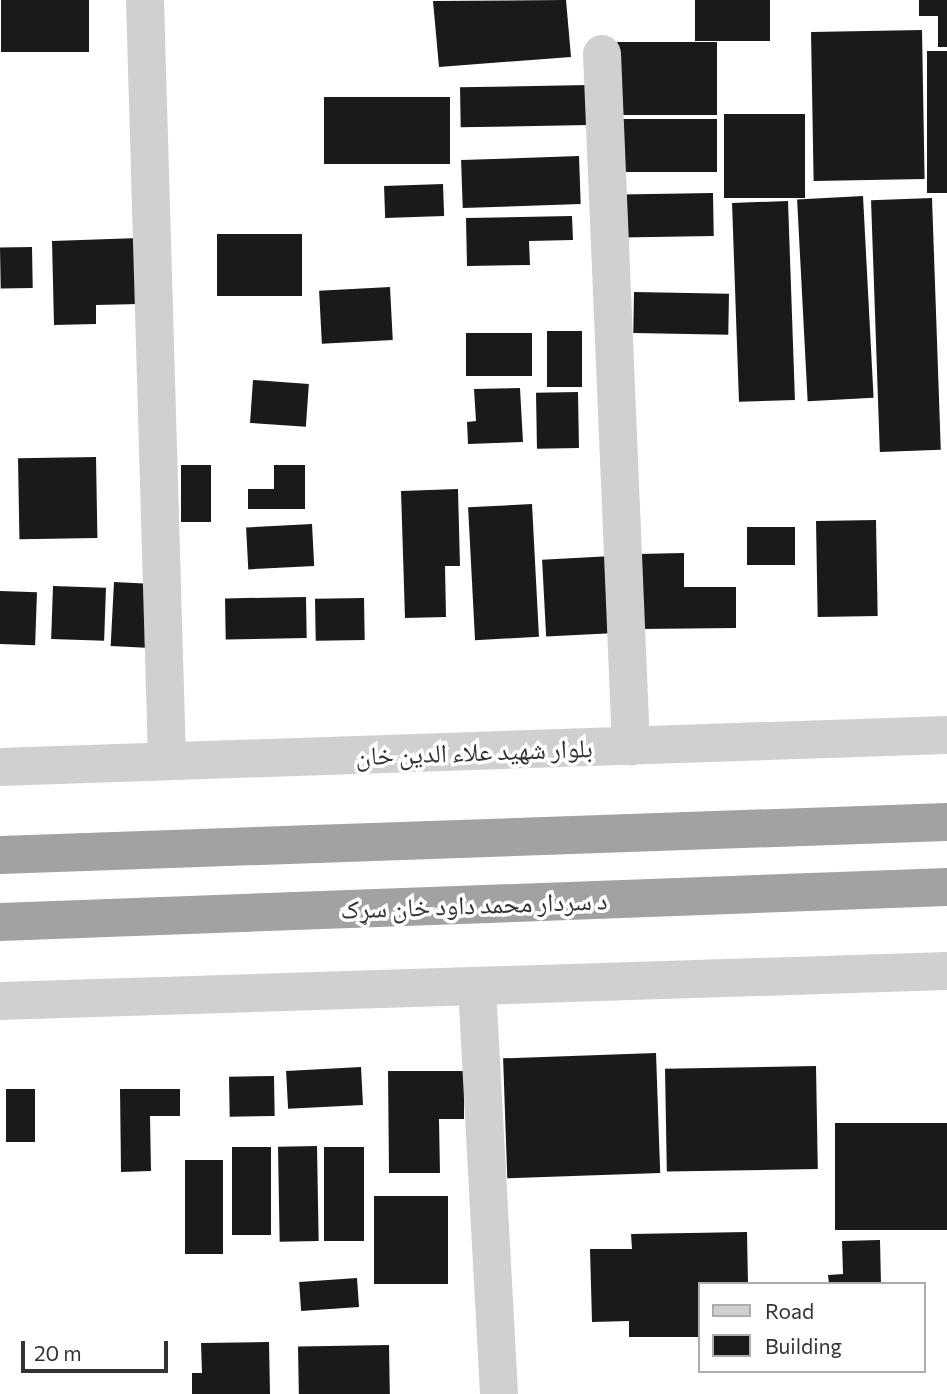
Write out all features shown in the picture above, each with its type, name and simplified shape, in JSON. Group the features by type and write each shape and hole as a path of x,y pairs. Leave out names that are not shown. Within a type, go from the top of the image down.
{"highway":[{"path":"0,855 947,822"},
{"name":"د سردار محمد داود خان سړک","path":"0,922 947,887"}],"street":[{"path":"145,0 167,761"},
{"path":"602,54 631,746"},
{"name":"بلوار شهید علاء الدین خان","path":"0,767 947,735"},
{"path":"0,1001 947,971"},
{"path":"477,987 499,1394"}],"building":[{"path":"1,0 89,0 89,52 1,52"},
{"path":"566,0 571,57 439,67 433,1"},
{"path":"695,0 770,0 770,41 695,41"},
{"path":"919,0 947,0 947,47 938,47 938,16 919,16"},
{"path":"922,30 925,179 814,181 811,32"},
{"path":"617,42 717,42 717,115 617,115"},
{"path":"927,51 947,51 947,193 927,193"},
{"path":"589,85 590,125 461,127 460,87"},
{"path":"324,97 450,97 450,164 324,164"},
{"path":"724,114 805,114 805,198 724,198"},
{"path":"621,119 717,119 717,172 621,172"},
{"path":"579,156 581,204 463,208 461,160"},
{"path":"443,184 444,216 385,218 384,186"},
{"path":"713,193 714,236 622,238 621,195"},
{"path":"863,196 874,398 808,401 797,199"},
{"path":"932,198 941,450 880,452 871,200"},
{"path":"788,201 795,400 739,402 732,203"},
{"path":"572,216 573,240 529,241 530,265 467,266 466,218"},
{"path":"217,234 302,234 302,296 217,296"},
{"path":"139,238 140,304 96,305 96,324 54,325 52,241"},
{"path":"32,247 33,288 1,289 0,248"},
{"path":"390,287 393,340 322,344 319,291"},
{"path":"634,292 729,294 728,335 633,333"},
{"path":"547,331 582,331 582,387 547,387"},
{"path":"466,333 532,333 532,376 466,376"},
{"path":"253,380 309,384 306,427 250,423"},
{"path":"520,388 523,442 468,444 467,422 476,421 474,389"},
{"path":"578,392 579,448 537,449 536,393"},
{"path":"96,457 97,538 19,539 18,458"},
{"path":"181,465 211,465 211,522 181,522"},
{"path":"274,465 305,465 305,509 248,509 248,489 274,489"},
{"path":"458,489 460,566 445,566 446,617 405,618 401,491"},
{"path":"532,504 539,637 475,640 468,507"},
{"path":"876,520 878,616 818,617 816,521"},
{"path":"312,524 314,566 248,569 246,527"},
{"path":"747,527 795,527 795,565 747,565"},
{"path":"684,553 684,587 736,587 736,628 639,629 638,554"},
{"path":"612,556 616,633 546,637 542,560"},
{"path":"114,582 154,584 151,648 111,646"},
{"path":"53,586 106,588 104,641 51,639"},
{"path":"0,591 37,592 35,645 0,644"},
{"path":"306,597 307,638 226,639 225,598"},
{"path":"364,598 365,640 316,641 315,599"},
{"path":"656,1053 660,1173 507,1178 503,1058"},
{"path":"816,1066 818,1169 667,1172 665,1069"},
{"path":"361,1067 363,1105 288,1109 286,1071"},
{"path":"388,1071 464,1071 464,1119 439,1119 440,1173 389,1173"},
{"path":"274,1076 275,1116 230,1117 229,1077"},
{"path":"6,1089 35,1089 35,1142 6,1142"},
{"path":"120,1089 180,1089 180,1116 150,1116 151,1171 121,1172"},
{"path":"835,1123 947,1123 947,1230 835,1230"},
{"path":"317,1146 319,1241 280,1242 278,1147"},
{"path":"232,1147 271,1147 271,1235 232,1235"},
{"path":"324,1147 364,1147 364,1241 324,1241"},
{"path":"185,1160 223,1160 223,1254 185,1254"},
{"path":"374,1196 448,1196 448,1284 374,1284"},
{"path":"747,1232 748,1282 698,1282 698,1337 629,1337 629,1321 592,1322 590,1249 632,1249 631,1234"},
{"path":"880,1240 881,1282 829,1282 828,1275 843,1274 842,1241"},
{"path":"357,1278 359,1307 301,1311 299,1282"},
{"path":"269,1342 270,1394 192,1394 192,1373 202,1373 201,1343"},
{"path":"389,1345 390,1394 299,1394 298,1347"}]}
